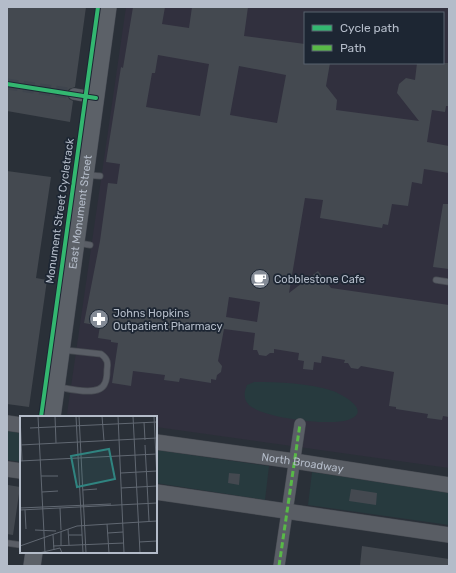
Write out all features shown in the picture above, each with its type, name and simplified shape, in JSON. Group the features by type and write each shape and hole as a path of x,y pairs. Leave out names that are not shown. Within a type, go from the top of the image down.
{"main road":[{"name":"East Monument Street","path":"52,416 61,349 83,244 93,176 96,98 108,7"},
{"path":"7,423 20,425"},
{"name":"North Broadway","path":"157,442 294,460 449,485"},
{"path":"7,469 20,471"},
{"path":"157,492 449,535"},
{"path":"32,566 34,553"}],"street":[{"path":"74,94 96,98"},
{"path":"279,566 300,424"}],"lane":[{"path":"436,280 449,282"},
{"path":"56,387 96,392 102,389 106,383 108,363 106,357 101,354 61,349"},
{"path":"7,543 20,545"}],"shaded area":[{"path":"126,7 449,7 449,468 157,427 157,416 80,416 67,414"}],"green space":[{"path":"254,382 284,383 324,388 349,400 357,408 358,412 355,416 348,420 339,422 297,420 268,414 256,410 249,405 245,398 247,385"},
{"path":"7,431 20,433 20,462 7,460"},
{"path":"157,450 269,466 265,500 157,483"},
{"path":"312,472 449,493 449,525 308,505"}],"building":[{"path":"7,7 86,7 75,87 69,89 67,93 69,99 73,101 70,122 7,111"},
{"path":"133,7 165,7 162,24 189,28 192,7 248,7 244,36 304,44 304,64 330,64 326,86 337,100 336,110 419,121 397,93 399,84 406,78 415,80 417,64 449,63 449,106 446,106 445,112 432,110 427,142 449,146 449,173 424,169 422,184 412,182 408,206 392,204 388,225 383,224 382,228 320,218 323,200 305,198 289,293 318,271 331,288 449,305 449,417 443,416 442,420 427,418 428,414 396,409 396,407 389,406 394,372 361,366 358,369 351,368 348,363 344,363 345,360 322,356 321,363 314,362 313,370 303,369 304,361 298,360 299,353 274,349 274,353 270,353 266,356 259,355 257,350 253,350 255,333 224,329 218,361 222,366 221,372 217,375 216,380 211,379 211,383 180,378 179,382 164,380 165,375 133,371 131,386 112,383 118,343 111,342 111,340 98,338 100,326 84,323 100,241 108,183 117,184 120,164 106,162 121,67 123,68","holes":["158,55 209,64 200,116 146,107 152,73 155,73","239,66 286,75 277,123 230,115","229,297 260,302 257,322 226,317"]},
{"path":"7,171 51,177 36,278 47,280 29,407 7,404"},
{"path":"443,204 449,204 449,269 433,267"},
{"path":"229,473 240,474 239,485 228,483"},
{"path":"8,485 20,487 13,535 7,534"},
{"path":"351,489 377,493 376,505 349,501"},
{"path":"362,546 449,559 449,566 360,566"}],"tunnel":[{"path":"7,84 74,94"}],"marked path":[{"path":"279,566 300,424"}],"cycle path":[{"name":"Monument Street Cycletrack","path":"41,416 98,7"},
{"path":"7,84 96,98"}],"place":[{"name":"Cobblestone Cafe","path":"260,279"},
{"name":"Johns Hopkins Outpatient Pharmacy","path":"99,319"}]}
